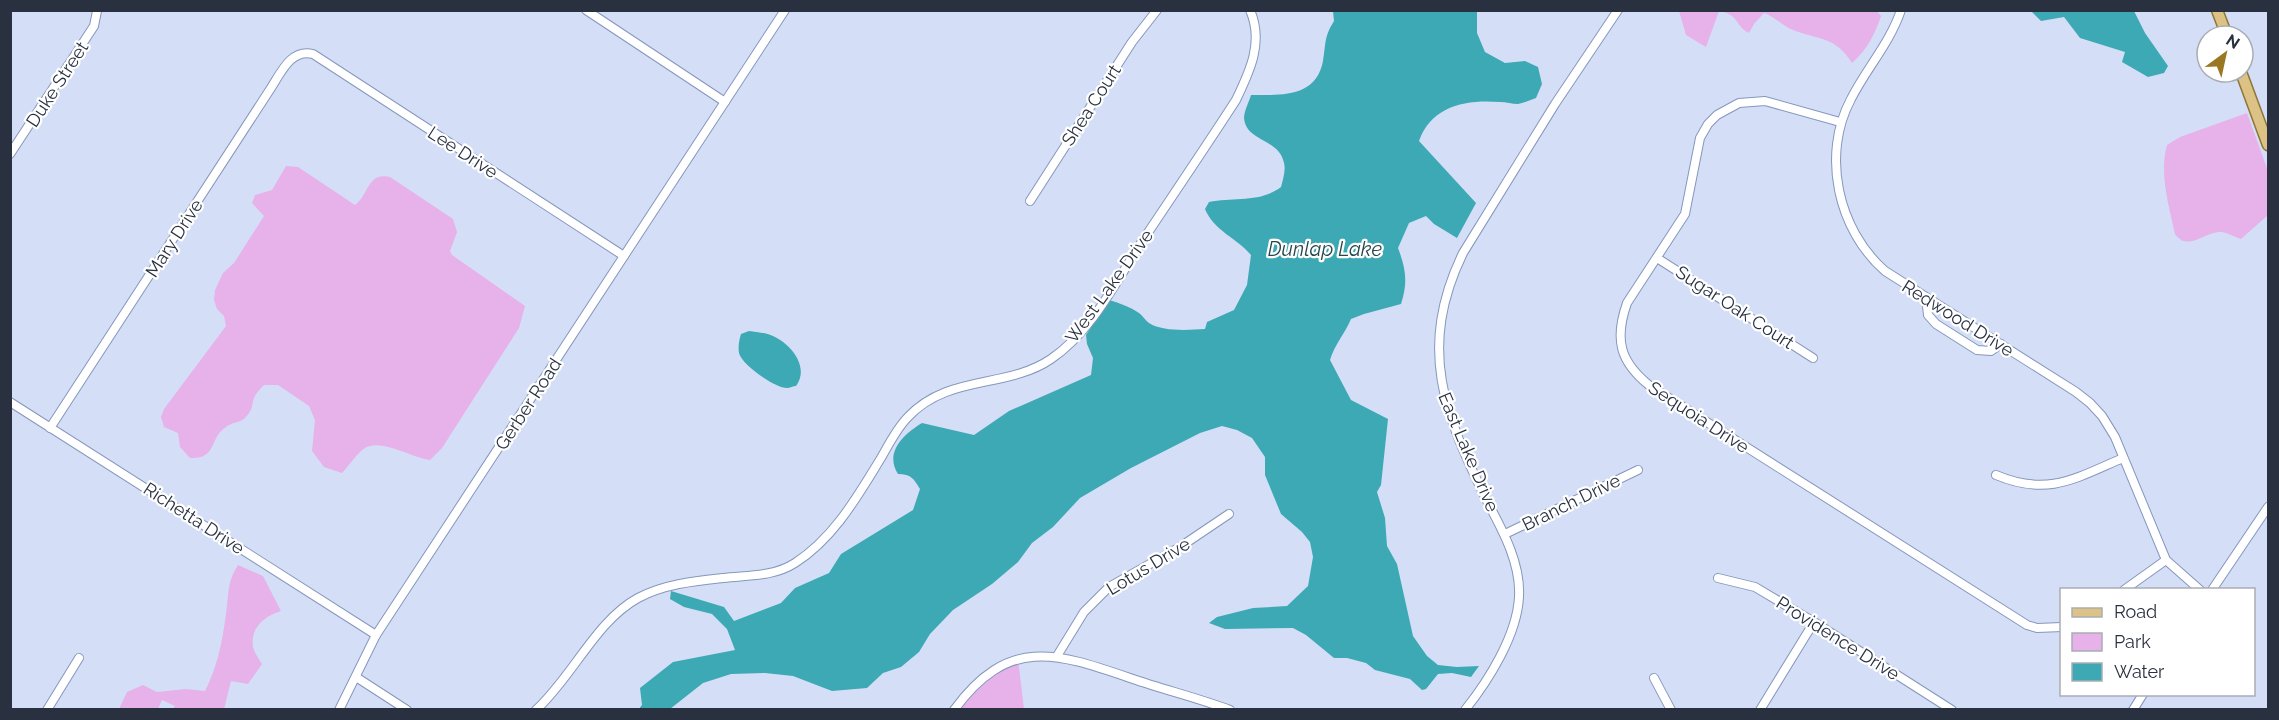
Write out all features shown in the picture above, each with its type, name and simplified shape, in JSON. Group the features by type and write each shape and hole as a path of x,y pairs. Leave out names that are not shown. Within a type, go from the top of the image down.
{"main road":[{"path":"2245,84 2268,145"}],"street":[{"path":"586,10 725,102"},
{"name":"Gerber Road","path":"339,710 376,635 785,10"},
{"name":"Shea Court","path":"1030,201 1132,42 1157,10"},
{"name":"West Lake Drive","path":"536,710 558,687 601,629 627,605 671,586 771,573 796,562 845,515 898,429 917,408 961,386 1006,377 1034,368 1064,349 1102,303 1236,100 1248,73 1257,43 1250,10"},
{"name":"East Lake Drive","path":"1465,710 1500,657 1514,627 1520,595 1504,534 1479,483 1446,404 1438,367 1437,347 1441,313 1454,272 1463,253 1555,104 1618,10"},
{"name":"Redwood Drive","path":"1900,10 1891,34 1857,88 1840,122 1836,150 1837,178 1843,206 1854,232 1861,245 1879,266 2090,403 2109,427 2166,560 2198,588"},
{"name":"Duke Street","path":"11,154 94,26 98,11"},
{"name":"Lee Drive","path":"301,52 313,54 624,256"},
{"name":"Mary Drive","path":"50,428 291,58 301,52"},
{"name":"Sequoia Drive","path":"1840,122 1765,101 1739,103 1723,110 1711,121 1700,138 1685,214 1627,303 1621,319 1622,351 1636,374 1650,386 2027,625 2037,628 2060,627"},
{"name":"Sugar Oak Court","path":"1657,258 1813,358"},
{"path":"1926,298 1928,315 1936,324 1977,350 1991,351 2001,344"},
{"name":"Richetta Drive","path":"10,402 376,635"},
{"path":"1996,475 2024,485 2040,486 2072,479 2123,458"},
{"name":"Branch Drive","path":"1504,534 1638,470"},
{"path":"2213,588 2268,507"},
{"name":"Lotus Drive","path":"1057,656 1084,612 1109,587 1180,547 1229,514"},
{"path":"2127,588 2166,560"},
{"name":"Providence Drive","path":"1718,578 1755,587 1952,710"},
{"path":"1760,710 1814,622"},
{"path":"954,710 975,685 1004,664 1032,656 1057,656 1105,669 1230,710"},
{"path":"47,710 80,658"},
{"path":"356,677 406,710"},
{"path":"1654,678 1671,710"},
{"path":"2133,710 2142,696"}],"green space":[{"path":"1876,10 1881,16 1876,29 1866,47 1852,63 1846,54 1833,43 1793,30 1764,13 1749,33 1734,17 1719,11 1706,47 1686,35 1679,11"},
{"path":"2247,113 2268,171 2268,215 2241,239 2227,233 2216,232 2191,241 2180,239 2175,234 2164,178 2167,145 2180,137"},
{"path":"286,166 298,167 355,205 373,181 382,176 390,177 453,219 457,232 450,251 452,255 525,306 519,328 442,448 430,460 379,445 362,450 342,473 324,467 312,451 315,420 309,406 278,385 264,385 254,398 246,417 220,432 205,455 190,458 180,447 178,433 164,427 161,417 164,409 226,326 224,316 217,309 214,300 215,290 223,273 234,263 264,216 252,203 255,195 272,190"},
{"path":"238,565 263,576 281,611 264,619 256,628 253,647 262,664 248,684 231,681 224,709 173,709 175,706 162,700 158,709 119,709 127,692 143,685 157,692 186,689 205,691 219,654 230,583"},
{"path":"1018,659 1024,709 961,709 958,704 975,685"}],"water":[{"name":"Dunlap Lake","path":"1333,11 1477,11 1477,33 1485,52 1505,63 1525,61 1538,67 1542,84 1536,98 1518,104 1487,101 1451,107 1441,112 1425,129 1419,141 1476,203 1457,238 1434,224 1426,216 1409,223 1398,248 1405,276 1405,289 1401,304 1351,319 1330,360 1351,400 1388,419 1381,485 1377,492 1385,518 1387,546 1397,564 1413,636 1427,656 1438,665 1479,666 1471,677 1452,673 1438,674 1426,689 1422,690 1410,679 1375,670 1366,663 1347,658 1334,658 1306,635 1293,628 1225,629 1209,623 1217,617 1253,608 1287,606 1308,586 1313,557 1310,542 1281,514 1265,475 1265,457 1252,438 1237,430 1222,426 1200,433 1131,468 1080,498 1053,527 1032,543 1018,562 992,584 953,610 930,634 919,652 901,667 883,673 867,688 832,691 793,676 765,673 731,674 703,683 670,709 638,710 642,705 640,688 673,662 735,650 727,629 712,614 684,607 670,599 671,591 724,607 734,621 781,603 795,588 829,573 841,554 913,510 920,489 912,478 898,474 894,466 895,451 903,438 922,423 974,435 1009,411 1091,375 1093,358 1086,335 1109,300 1136,311 1155,326 1176,330 1205,329 1207,322 1234,310 1247,285 1251,255 1214,223 1205,209 1209,202 1256,197 1281,187 1285,169 1281,155 1270,144 1250,132 1244,118 1245,112 1251,95 1296,92 1313,82 1323,61 1327,36 1334,21"},
{"path":"2031,11 2134,11 2145,33 2168,66 2164,73 2148,77 2122,62 2125,52 2080,38 2064,17 2041,21"},
{"path":"749,331 773,336 792,350 800,364 801,371 796,386 787,388 775,384 746,364 739,353 739,344 741,334"}]}
